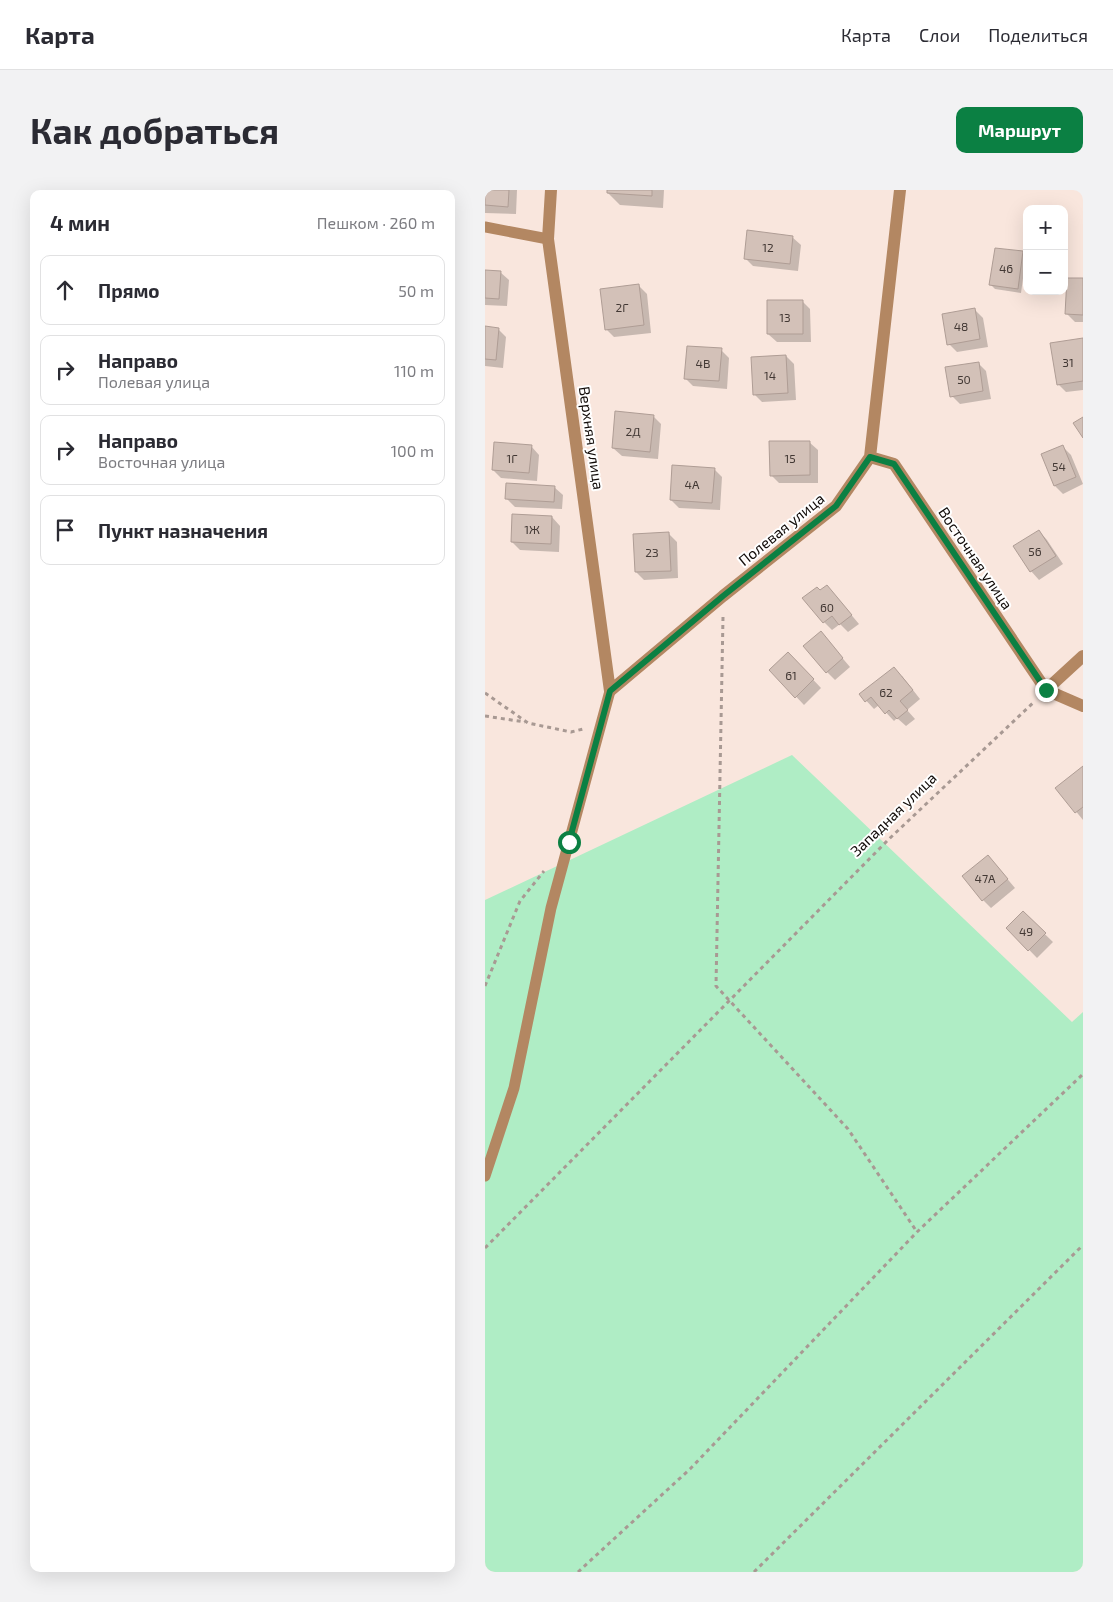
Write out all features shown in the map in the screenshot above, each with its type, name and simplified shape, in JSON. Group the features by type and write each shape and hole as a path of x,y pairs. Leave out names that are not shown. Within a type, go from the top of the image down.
{"street":[{"name":"Верхняя улица","path":"551,190 548,239 610,691"},
{"name":"Полевая улица","path":"610,691 723,596 836,506 870,457 901,190"},
{"name":"Восточная улица","path":"870,457 894,464 1046,690"},
{"path":"1083,656 1046,690 1083,706"}],"lane":[{"path":"485,227 548,239"},
{"path":"485,1176 514,1088 551,908 610,691"}],"path":[{"path":"723,596 716,986 848,1129 917,1232"},
{"name":"Западная улица","path":"485,1248 889,839 1046,690"},
{"path":"485,693 529,723"},
{"path":"485,716 571,732 601,726"},
{"path":"485,986 520,901 550,864"},
{"path":"578,1572 690,1469 917,1232 1083,1074"},
{"path":"754,1572 1083,1244"}],"green space":[{"path":"792,755 1072,1022 1083,1012 1083,1572 485,1572 485,900"}],"building":[{"path":"485,190 509,190 508,207 485,205"},
{"path":"607,190 652,190 652,196 607,193"},
{"path":"747,230 793,236 790,264 744,259"},
{"path":"995,248 1023,251 1018,289 989,285"},
{"path":"485,270 501,271 499,299 485,298"},
{"path":"1068,278 1083,278 1083,315 1065,314"},
{"path":"639,284 644,325 605,330 600,289"},
{"path":"767,300 803,300 803,334 767,334"},
{"path":"975,308 980,339 947,345 942,314"},
{"path":"485,326 499,328 496,360 485,359"},
{"path":"1083,338 1083,381 1057,385 1050,343"},
{"path":"687,346 722,348 719,381 684,379"},
{"path":"786,355 788,393 753,395 751,357"},
{"path":"979,362 983,391 950,397 945,367"},
{"path":"615,411 654,415 650,452 612,448"},
{"path":"1083,417 1083,438 1073,423"},
{"path":"769,441 810,441 810,475 770,476"},
{"path":"494,442 532,445 529,473 492,470"},
{"path":"1063,445 1076,477 1054,486 1041,454"},
{"path":"672,465 715,468 712,503 670,500"},
{"path":"506,483 555,486 554,502 505,499"},
{"path":"512,514 552,516 551,544 511,542"},
{"path":"1039,530 1056,556 1030,572 1013,546"},
{"path":"669,532 671,571 635,572 633,534"},
{"path":"827,585 852,615 839,625 832,616 823,623 802,598 817,587 820,590"},
{"path":"821,631 843,658 826,673 803,646"},
{"path":"788,652 814,679 795,698 769,670"},
{"path":"894,667 913,690 900,701 908,710 897,719 889,710 885,714 871,697 865,702 859,694"},
{"path":"1083,766 1083,807 1075,813 1055,788"},
{"path":"988,855 1008,879 982,901 962,876"},
{"path":"1023,911 1046,933 1028,951 1006,928"}],"route":[{"path":"569,842 610,691 723,596 836,506 870,457 894,464 1046,690"}]}
